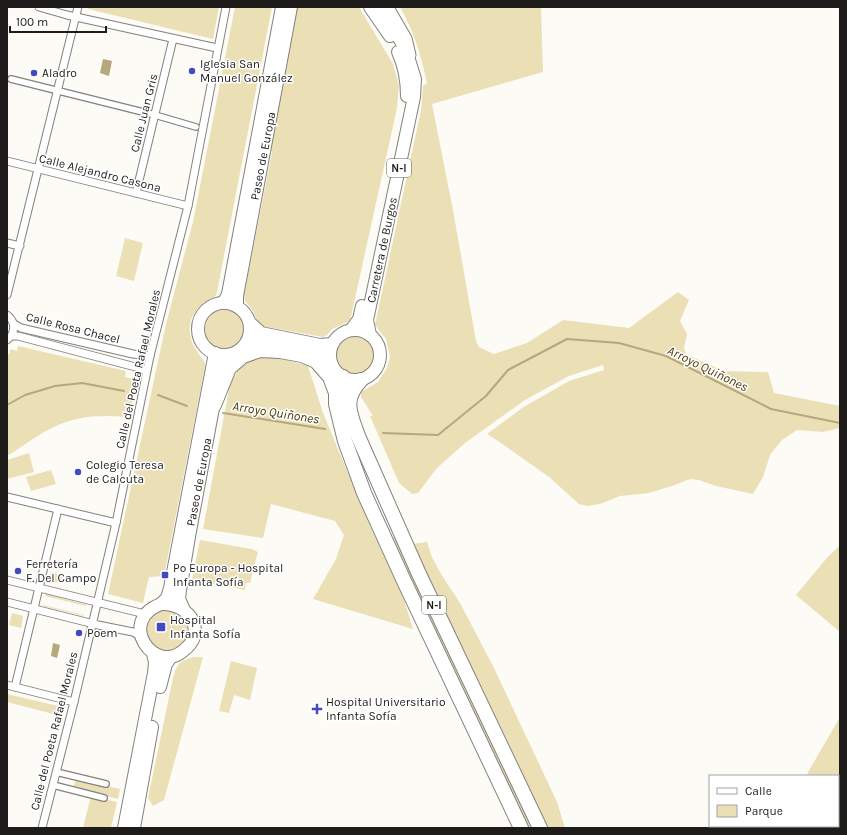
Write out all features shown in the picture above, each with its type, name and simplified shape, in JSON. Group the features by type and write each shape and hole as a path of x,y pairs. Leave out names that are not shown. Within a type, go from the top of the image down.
{"highway":[{"path":"214,406 229,368 243,356 260,350 280,351 302,355 316,361 330,377 336,393 336,404 340,419"},
{"name":"N-I","path":"343,377 340,419 345,441 367,500 521,828"},
{"name":"N-I","path":"361,380 350,395 349,404 358,436 419,574 540,828"}],"main road":[{"name":"Paseo de Europa","path":"224,302 228,294 282,7"},
{"name":"Paseo de Europa","path":"237,305 237,296 291,7"},
{"name":"Carretera de Burgos","path":"351,330 359,320 408,98 407,80 402,61 394,43 370,7"},
{"name":"Carretera de Burgos","path":"370,335 367,320 414,97 415,79 412,65 400,37 381,7"},
{"path":"224,302 237,305 248,316 250,323 250,334 246,344 237,352 220,354 205,346 199,336 198,328 203,313 209,307 224,302"},
{"path":"250,323 261,333 320,345 332,344 330,349 330,360 333,367 343,377 361,380"},
{"path":"351,330 364,332 370,335"},
{"name":"N-I","path":"332,344 339,336 351,330"},
{"name":"N-I","path":"361,380 368,377 374,371 380,356 376,341 370,335"},
{"path":"246,344 259,341 318,353 324,355 330,360"},
{"name":"Paseo de Europa","path":"184,610 179,599 180,590 222,360 220,354"},
{"name":"Paseo de Europa","path":"160,604 167,598 170,588 220,354"},
{"path":"124,828 155,663 152,654 145,646 140,636 140,626 145,614 153,607 160,604 168,604 184,610 192,620 195,627 193,639 189,646 180,654 171,657 152,654"},
{"path":"134,828 162,675 166,664 171,657"}],"street":[{"path":"39,7 217,48"},
{"path":"7,295 78,7"},
{"name":"Calle del Poeta Rafael Morales","path":"42,828 74,702 116,523 150,356 188,206 226,7"},
{"path":"390,7 408,38 412,52 412,65"},
{"name":"Calle Juan Gris","path":"136,193 173,39"},
{"path":"11,79 155,115 196,127"},
{"name":"Calle Alejandro Casona","path":"7,161 188,206"},
{"path":"7,243 20,246"},
{"path":"7,315 12,319 14,324 14,330 10,338"},
{"name":"Calle Rosa Chacel","path":"14,324 21,328 133,354 150,356"},
{"name":"Calle Rosa Chacel","path":"10,338 148,370"},
{"path":"7,497 116,523"},
{"path":"15,687 58,509"},
{"path":"7,580 145,614"},
{"path":"7,602 133,632 140,636"},
{"path":"7,685 74,702"},
{"path":"56,772 106,784"},
{"path":"52,785 104,798"}],"green space":[{"path":"89,7 219,7 213,39 88,9"},
{"path":"235,7 272,7 217,292 215,297 203,304 198,309 191,320 190,334 192,342 205,363 205,367 164,576 149,577 143,603 108,594 166,324 193,222"},
{"path":"297,7 359,7 393,64 399,85 397,108 350,321 332,329 323,337 258,324 253,311 245,301 244,295 272,152 270,149"},
{"path":"400,7 541,7 543,72 432,104 453,210 476,341 479,347 494,354 527,343 563,320 629,328 678,292 689,300 680,321 687,334 684,348 686,354 723,371 768,372 774,393 840,406 840,428 823,432 797,430 782,440 770,455 763,477 753,494 690,479 649,493 620,496 600,504 588,506 579,504 549,477 487,434 522,408 569,381 604,370 603,365 569,376 525,400 465,443 437,468 418,493 412,494 399,483 370,416 373,416 361,397 361,392 378,382 387,368 390,357 386,339 375,325 421,110 423,86 427,83 416,44"},
{"path":"125,238 143,243 134,281 116,276"},
{"path":"225,310 233,312 239,316 243,322 245,330 243,338 239,344 233,348 225,350 217,348 211,344 207,338 205,330 207,322 211,316 217,312"},
{"path":"359,335 366,338 372,344 375,355 374,363 366,372 359,375 351,375 344,372 336,363 335,351 338,344 347,336"},
{"path":"18,346 126,371 125,377 133,379 133,387 135,388 129,417 99,416 80,418 61,424 46,431 7,456 7,354 10,354 10,349 17,351"},
{"path":"269,357 284,359 308,366 323,413 372,531 402,593 413,629 313,599 336,559 344,535 335,521 271,504 263,538 203,529 230,384 237,372 236,369 240,366 252,360"},
{"path":"29,453 34,472 7,479 7,460"},
{"path":"51,470 56,484 31,491 26,477"},
{"path":"396,536 535,828 526,828 389,540"},
{"path":"200,540 252,549 258,552 250,583 246,583 245,590 192,579"},
{"path":"427,542 432,557 441,574 460,603 494,668 557,802 565,828 546,828 512,752 412,544"},
{"path":"840,545 840,632 796,595 826,559"},
{"path":"51,572 63,575 61,583 49,581"},
{"path":"46,594 87,605 45,596"},
{"path":"43,606 84,615 84,616"},
{"path":"166,608 176,610 181,613 187,621 189,629 187,637 182,644 176,649 168,651 160,650 153,645 148,639 146,632 147,623 151,617"},
{"path":"12,613 23,616 21,628 9,625"},
{"path":"194,657 203,657 164,800 153,806 148,798 173,678 179,664"},
{"path":"231,661 257,668 250,700 234,695 229,713 219,711"},
{"path":"7,694 62,707 61,716 7,702"},
{"path":"840,717 839,792 839,775 807,774"},
{"path":"76,779 120,789 118,799 73,788"},
{"path":"91,796 117,802 111,828 83,828"}],"shaded area":[{"path":"103,59 112,61 109,76 100,73"},
{"path":"53,643 60,645 57,658 51,656"}],"waterway":[{"name":"Arroyo Quiñones","path":"383,433 438,435 486,396 508,370 567,339 619,343 666,356 771,409 840,423"},
{"name":"Arroyo Quiñones","path":"7,405 25,395 55,386 82,383 124,391"},
{"name":"Arroyo Quiñones","path":"158,395 187,406"},
{"name":"Arroyo Quiñones","path":"223,413 325,429"}],"place":[{"name":"Iglesia San Manuel González","path":"192,71"},
{"name":"Aladro","path":"34,73"},
{"name":"Colegio Teresa de Calcuta","path":"78,472"},
{"name":"Ferretería F. Del Campo","path":"18,571"},
{"name":"Pº Europa - Hospital Infanta Sofía","path":"165,575"},
{"name":"Hospital Infanta Sofía","path":"161,627"},
{"name":"Poem","path":"79,633"},
{"name":"Hospital Universitario Infanta Sofía","path":"317,709"}]}
